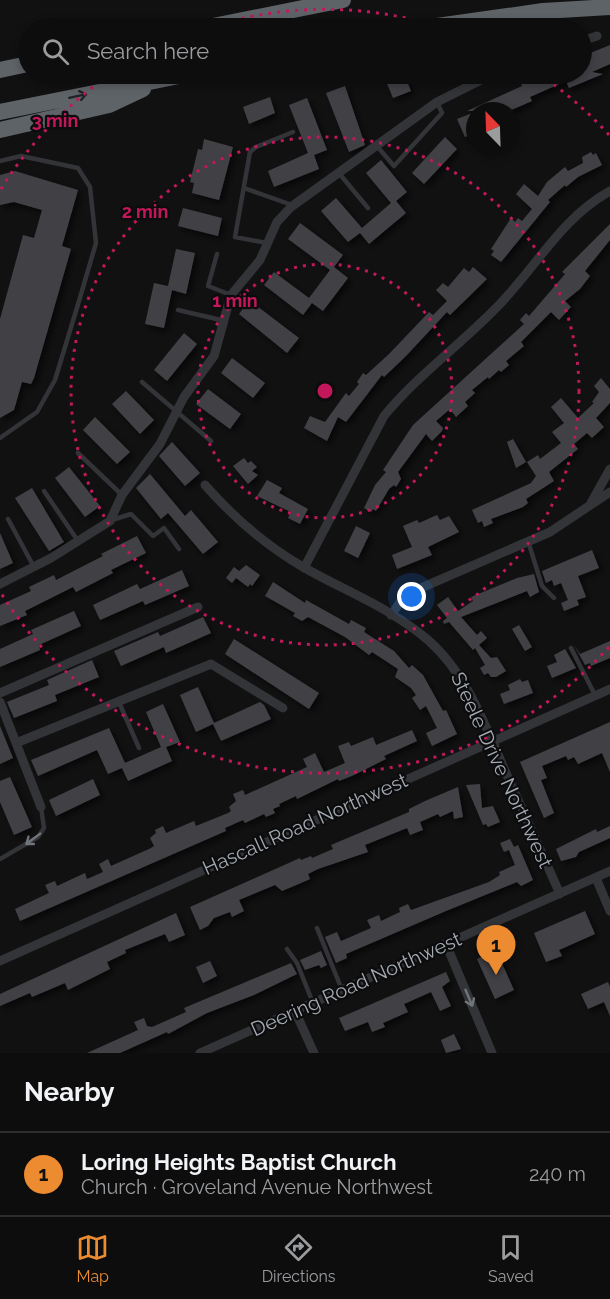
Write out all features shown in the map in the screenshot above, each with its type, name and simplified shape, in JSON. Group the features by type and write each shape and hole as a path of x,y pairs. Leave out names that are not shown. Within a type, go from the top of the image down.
{"highway":[{"path":"253,18 343,0"},
{"path":"494,18 543,11 610,7"},
{"path":"0,70 18,66"},
{"path":"0,112 134,84"},
{"path":"0,130 109,105 153,84"}],"street":[{"path":"592,38 597,36"},
{"path":"0,584 34,567 110,521 122,495 160,444 184,397 214,356 231,295 260,260 278,222 293,205 437,102 473,84"},
{"path":"304,568 384,416 399,397 498,306 557,232 576,214 610,191"},
{"path":"589,507 610,469"},
{"name":"Steele Drive Northwest","path":"205,486 250,531 304,568 355,592 392,615 426,639 450,663 467,688 560,894"},
{"path":"392,615 401,601 414,591 558,527 610,492"},
{"path":"0,693 198,607"},
{"path":"16,743 211,664 283,708"},
{"name":"Hascall Road Northwest","path":"0,961 610,689"},
{"path":"0,702 41,807"},
{"name":"Deering Road Northwest","path":"200,1053 610,871"},
{"path":"596,878 610,911"},
{"path":"446,944 492,1053"},
{"path":"296,1011 314,1053"}],"lane":[{"path":"376,146 394,166 442,113 437,102"},
{"path":"267,243 235,237 250,152 256,147 293,132"},
{"path":"0,161 21,156 78,168 90,187 96,243 55,380 37,412 0,438"},
{"path":"339,172 368,208"},
{"path":"244,188 293,205"},
{"path":"217,254 208,286 231,295"},
{"path":"178,310 225,321"},
{"path":"142,382 177,414 212,441"},
{"path":"78,453 122,495"},
{"path":"44,491 78,541"},
{"path":"110,521 131,514 153,536 164,528 179,549"},
{"path":"8,519 34,567"},
{"path":"528,541 542,586 554,598"},
{"path":"571,648 595,695"},
{"path":"118,700 139,748"},
{"path":"0,859 38,837 44,828 41,807"},
{"path":"317,928 342,991"},
{"path":"287,949 297,963 313,1003"}],"building":[{"path":"610,45 610,64 592,72 592,52"},
{"path":"592,72 603,74 592,79"},
{"path":"387,84 408,84 411,91 393,98"},
{"path":"521,84 559,84 530,97 532,101 520,106 520,102 487,102 522,86"},
{"path":"567,84 579,84 569,88"},
{"path":"345,86 365,145 349,152 326,93"},
{"path":"270,97 275,113 249,124 243,107"},
{"path":"307,98 327,150 314,155 319,169 274,187 268,171 308,153 289,105"},
{"path":"466,116 466,137 465,137 457,119"},
{"path":"445,137 457,149 424,184 412,173"},
{"path":"204,139 233,147 219,200 192,193 194,183 190,182 198,149 202,150"},
{"path":"591,152 593,155 596,153 602,165 578,177 566,187 565,185 548,200 550,202 501,262 491,255 494,251 491,249 511,218 515,222 518,218 522,221 532,209 516,194 524,184 538,196 547,182 565,167 568,171 583,163 582,157"},
{"path":"381,160 407,192 396,201 406,213 369,244 360,233 348,242 321,211 336,198 362,228 391,203 366,173"},
{"path":"15,171 78,190 62,246 71,249 34,378 31,384 22,382 14,410 0,418 0,319 23,235 34,238 42,210 14,202 0,205 0,175"},
{"path":"183,208 222,218 218,236 178,226"},
{"path":"300,223 343,255 334,267 348,278 323,311 312,303 303,315 264,285 274,272 309,298 330,270 288,239"},
{"path":"610,224 610,240 585,271 590,276 580,289 565,301 571,307 559,320 551,312 521,342 524,346 506,361 509,365 489,379 488,377 472,390 475,393 465,402 468,406 456,417 450,409 436,421 443,428 442,431 432,441 426,434 398,472 401,479 396,487 394,485 389,489 376,511 373,509 371,512 364,508 375,485 386,472 383,470 413,425 524,324 520,320 526,313 529,316 565,274 562,272"},
{"path":"176,249 195,253 186,294 172,290 164,328 145,324 154,283 168,286"},
{"path":"473,267 487,279 450,315 447,312 384,377 382,375 346,422 338,417 327,441 304,428 310,416 325,422 346,393 349,396 359,384 357,382 363,373 366,375 429,312 433,315 447,301 436,290 443,283 448,287 464,268 469,272"},
{"path":"249,300 299,338 287,353 239,314"},
{"path":"184,333 197,344 167,381 154,370"},
{"path":"232,358 265,383 253,398 221,373"},
{"path":"601,378 610,389 610,403 596,418 604,427 592,438 587,433 574,444 578,449 549,472 554,481 526,499 528,503 523,507 491,519 493,523 484,527 482,521 478,523 472,510 531,483 536,476 527,462 538,455 540,459 561,443 552,432 564,423 551,407 561,398 578,418 594,403 592,402 599,392 594,386"},
{"path":"208,389 241,414 230,429 196,404"},
{"path":"126,391 154,420 140,434 112,404"},
{"path":"95,417 130,452 117,464 83,430"},
{"path":"513,439 526,462 516,468 507,442"},
{"path":"172,442 200,473 185,486 159,456"},
{"path":"244,458 248,463 251,461 257,467 252,471 258,475 248,484 233,466"},
{"path":"69,467 100,506 85,517 55,478"},
{"path":"150,474 185,516 191,510 218,542 203,554 168,513 161,519 136,488"},
{"path":"267,480 282,488 279,493 308,509 300,524 288,518 291,512 257,496"},
{"path":"32,488 64,542 49,551 15,498"},
{"path":"437,515 440,520 449,516 459,532 428,547 432,555 397,569 392,555 412,547 403,526 417,520 419,523"},
{"path":"356,526 370,533 358,558 344,551"},
{"path":"0,533 13,563 0,569"},
{"path":"137,536 146,553 111,570 113,573 76,592 73,587 25,611 27,615 0,626 0,605 31,591 29,587 54,575 56,580"},
{"path":"592,550 599,568 578,576 586,597 577,600 579,605 564,611 561,603 568,600 561,583 554,586 552,580 546,583 542,571"},
{"path":"246,565 260,575 252,586 250,584 248,587 236,578 232,583 226,578 234,567 239,571"},
{"path":"182,570 189,586 145,605 143,601 100,620 93,605 137,584 140,589"},
{"path":"534,574 539,592 530,597 527,591 461,617 477,635 481,631 487,638 479,645 491,658 497,657 506,671 496,677 491,677 488,673 484,675 480,668 485,665 475,648 473,650 449,622 444,624 443,621 447,618 437,605 448,597 458,611 473,601 471,597 517,578"},
{"path":"273,582 305,603 306,600 349,624 351,620 366,628 364,632 394,651 409,668 412,665 423,675 443,711 446,710 457,734 432,746 426,733 437,728 426,706 420,710 412,698 416,695 411,688 395,677 398,669 372,652 369,655 345,637 308,617 302,621 293,616 295,613 265,596"},
{"path":"74,611 81,626 39,645 40,650 0,667 0,649 33,634 31,630"},
{"path":"203,617 211,633 166,653 164,647 121,666 114,651 158,632 160,636"},
{"path":"519,625 532,647 525,651 512,629"},
{"path":"234,639 319,693 309,709 225,654"},
{"path":"610,641 610,658 591,666 590,663 585,665 574,645 580,654"},
{"path":"565,649 576,668 552,678 547,666 557,662 554,655"},
{"path":"92,660 99,677 55,695 57,701 14,718 7,702 49,685 47,680"},
{"path":"520,679 522,682 528,680 533,693 504,704 500,694 510,690 508,685"},
{"path":"198,687 214,723 260,702 271,719 221,741 213,724 196,732 180,695"},
{"path":"163,704 180,742 166,747 172,761 128,781 122,768 108,774 97,750 38,776 31,760 109,728 125,763 161,747 146,712"},
{"path":"610,722 610,772 602,753 578,764 574,757 568,760 566,756 542,766 547,778 541,780 554,813 544,818 520,762"},
{"path":"0,726 13,758 0,764"},
{"path":"412,730 417,741 384,756 386,759 354,775 339,781 338,779 297,799 296,796 279,804 280,806 273,809 275,813 266,817 264,814 245,823 243,820 225,828 226,831 20,921 15,909 49,893 45,885 55,881 57,886 85,873 87,879 103,872 99,864 108,859 111,866 151,848 154,846 150,838 156,833 155,830 163,826 166,833 194,821 196,826 228,813 231,811 229,807 236,801 233,794 243,790 245,795 307,767 303,759 315,753 324,772 345,763 338,746 349,742 351,746 373,737 376,745"},
{"path":"10,777 32,827 14,835 0,802 0,781"},
{"path":"93,779 100,795 56,816 49,800"},
{"path":"480,784 482,808 493,806 500,822 488,827 486,824 483,825 466,785"},
{"path":"458,787 463,817 454,819 453,811 440,817 438,814 420,822 423,830 410,835 407,828 365,845 368,852 318,869 308,874 310,879 301,883 282,891 275,885 239,900 244,911 232,917 230,912 214,918 208,926 200,930 190,907 300,858 301,860 311,856 312,858 333,849 331,845 409,812 409,809"},
{"path":"610,826 610,838 579,852 576,857 561,861 556,849 596,829 597,832"},
{"path":"510,839 514,847 518,845 533,880 521,886 517,882 446,911 346,954 347,958 336,963 325,937 337,932 341,941 371,928 367,920 379,915 381,921 400,912 399,908 408,904 411,910 489,882 500,875 499,872 515,865 509,850 504,852 500,843"},
{"path":"585,911 595,934 559,950 562,956 546,962 534,933"},
{"path":"176,913 185,935 169,942 165,934 125,950 126,953 107,962 110,969 68,990 65,983 32,997 30,993 0,1006 0,994"},
{"path":"496,950 514,990 495,999 477,959"},
{"path":"321,951 327,965 305,970 300,960"},
{"path":"210,961 217,976 203,983 196,967"},
{"path":"291,963 297,974 254,995 207,1013 168,1034 167,1032 120,1053 87,1053 138,1030 134,1022 144,1018 147,1026 152,1027 186,1012 184,1008"},
{"path":"446,972 450,981 442,987 451,1006 440,1011 431,992 404,1004 408,1012 383,1023 385,1027 372,1032 368,1022 345,1031 339,1018"},
{"path":"608,982 610,1016 604,1002 588,1009 581,994"},
{"path":"454,1034 461,1049 446,1053 441,1040"}],"place":[{"name":"Loring Heights Baptist Church","path":"496,975"}]}
